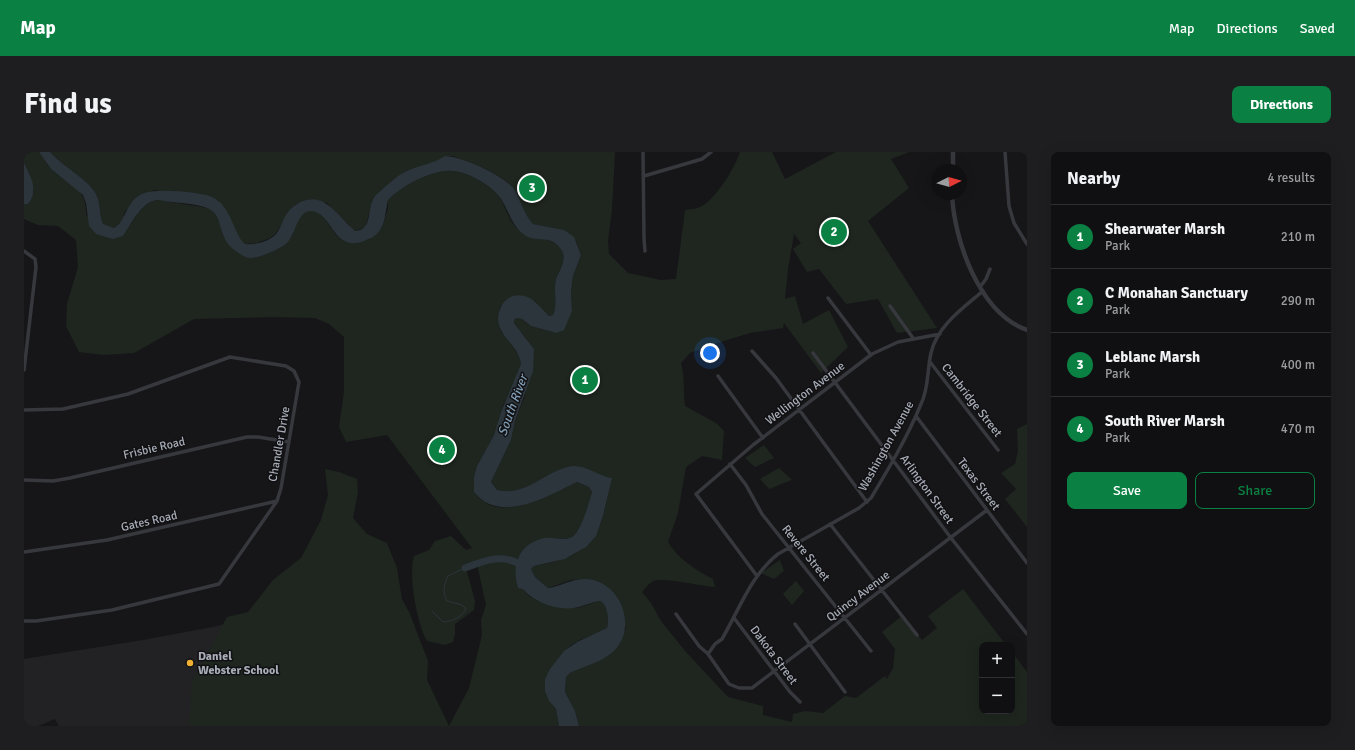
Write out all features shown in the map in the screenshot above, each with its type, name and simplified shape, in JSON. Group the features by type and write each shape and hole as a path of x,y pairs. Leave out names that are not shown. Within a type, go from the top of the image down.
{"street":[{"path":"644,152 643,231 646,251"},
{"path":"644,176 702,160 711,152"},
{"path":"953,152 953,164"},
{"path":"1005,152 1009,206 1014,224 1027,244"},
{"path":"953,200 955,221 961,246 981,289 1009,320 1027,330"},
{"path":"24,251 32,255 36,263 24,370"},
{"path":"981,289 990,269"},
{"name":"Washington Avenue","path":"708,654 715,644 722,639 757,576 773,558 867,502 879,484 916,416 924,397 931,353 940,334 957,313 981,289"},
{"path":"828,298 871,355"},
{"path":"890,306 913,338"},
{"path":"24,328 29,328"},
{"name":"Wellington Avenue","path":"757,576 696,494 730,464 871,355 886,346 913,338 940,334"},
{"path":"752,351 772,373 867,502"},
{"name":"Arlington Street","path":"813,353 834,383 893,459 950,538 1026,629 1027,634"},
{"name":"Chandler Drive","path":"24,410 63,409 128,394 225,358 232,357 286,366 296,375 299,385 281,488 277,501 222,581 216,586 112,610 36,621 24,621"},
{"name":"Cambridge Street","path":"930,362 998,450"},
{"path":"718,376 763,438"},
{"name":"Texas Street","path":"916,416 1027,563"},
{"name":"Frisbie Road","path":"24,480 53,480 70,478 246,437 258,437 289,442"},
{"name":"Revere Street","path":"730,464 746,485 762,514 871,651"},
{"name":"Gates Road","path":"24,552 107,540 277,501"},
{"name":"Quincy Avenue","path":"708,654 727,681 738,688 752,688 987,510"},
{"path":"830,524 883,590 916,635"},
{"path":"676,614 699,646 708,654"},
{"name":"Dakota Street","path":"734,618 774,672 800,702"},
{"path":"795,624 845,692"}],"shaded area":[{"path":"24,152 39,152 52,170 81,193 86,206 86,215 123,236 142,209 152,201 158,200 208,208 214,211 219,222 253,258 272,252 285,245 288,242 299,218 306,211 310,210 321,214 336,235 341,239 346,241 368,240 382,227 388,209 388,200 401,189 427,176 445,171 453,171 470,176 492,189 501,200 514,225 523,233 533,238 549,240 558,246 562,251 564,258 556,279 555,306 553,315 549,316 535,301 500,307 498,321 499,328 513,347 521,364 500,413 494,435 476,469 474,484 475,492 478,497 488,504 498,507 509,507 533,502 577,482 589,487 592,492 584,517 572,537 565,539 551,538 539,541 526,549 518,558 519,573 523,588 532,598 547,604 570,608 576,608 600,601 605,606 607,613 607,628 570,646 560,659 554,675 549,701 556,709 559,726 449,726 469,688 482,635 481,620 486,605 477,564 466,568 475,601 474,610 455,624 453,642 445,645 427,641 423,633 414,599 412,564 414,556 429,550 435,541 451,536 466,550 472,548 387,435 346,442 339,427 344,392 344,337 329,324 315,318 271,317 194,319 134,353 103,355 79,352 66,326 67,304 78,267 76,240 58,226 38,225 24,219 24,204 28,204 34,191 30,174 24,163"},
{"path":"50,152 615,152 612,210 608,241 609,254 628,273 661,280 676,279 685,210 700,207 712,198 724,183 740,152 772,152 785,179 836,152 909,152 891,159 909,188 868,221 937,328 897,333 878,299 846,304 819,269 807,272 793,249 801,243 794,234 785,299 795,296 803,324 829,310 848,347 821,373 784,323 783,328 750,333 690,353 681,363 685,406 716,423 724,431 722,460 702,456 686,467 678,513 668,542 688,564 713,579 715,587 659,580 653,581 642,592 651,603 661,621 686,652 728,697 763,706 763,715 792,722 793,714 805,711 823,713 845,696 856,698 885,676 887,679 893,668 895,649 882,632 903,615 922,640 937,628 928,616 963,589 1004,642 979,642 979,714 1015,714 1015,656 1027,672 1027,726 579,726 575,711 565,692 566,677 570,673 608,656 619,645 626,627 587,579 571,580 548,588 535,577 531,569 534,566 564,559 577,553 587,545 600,526 611,478 575,466 554,473 517,490 497,490 491,482 511,440 515,421 525,396 529,342 514,323 514,320 517,318 522,319 531,326 556,333 572,311 571,292 573,276 581,255 576,241 555,228 533,224 524,212 515,191 504,179 496,174 453,156 446,156 440,160 405,172 393,180 372,200 366,227 355,231 327,203 309,199 296,204 275,234 270,238 257,243 245,244 241,241 219,201 211,196 154,190 125,211 122,221 114,228 103,225 98,198 92,188"},
{"path":"1027,424 1027,527 1005,499 1016,489 1001,473 1015,464 1018,451 1017,429"},
{"path":"764,445 774,458 755,467 745,458"},
{"path":"779,468 792,480 769,489 760,479"},
{"path":"325,469 339,472 357,479 358,492 353,518 367,534 387,543 397,568 402,599 410,614 428,661 427,680 449,726 189,726 192,682 227,617 248,612 273,580 301,558 321,520 328,495"},
{"path":"780,560 784,571 774,579 761,573"},
{"path":"796,581 804,591 792,605 783,594"},
{"name":"Daniel Webster School","path":"235,620 352,726 59,726 55,719 38,726 24,726 24,659 143,640 218,626"}],"water":[{"name":"South River","path":"39,152 50,152 92,188 98,198 103,224 114,228 121,221 131,203 140,195 154,191 174,191 195,193 210,196 216,199 227,211 239,237 245,244 261,242 273,237 278,232 289,210 298,203 309,199 320,200 329,205 355,231 361,230 368,222 371,205 376,195 390,182 405,172 436,161 445,156 461,159 502,178 514,189 533,224 564,230 574,237 581,255 573,276 571,292 572,311 564,330 556,333 531,326 522,319 517,318 514,320 514,323 534,349 533,371 515,421 511,440 491,482 497,490 518,490 527,487 563,468 573,466 582,467 612,478 603,516 596,536 586,547 565,559 534,566 531,569 535,577 548,588 582,579 599,582 609,588 617,597 622,607 625,618 625,630 621,641 614,651 610,655 593,664 570,673 566,677 565,692 575,711 579,726 559,726 556,709 549,701 545,691 545,679 550,669 564,651 577,642 607,628 608,617 605,606 600,601 572,608 548,605 534,598 523,589 518,588 516,571 519,556 529,545 545,538 566,539 575,534 584,516 592,492 589,487 577,482 539,500 524,505 510,507 497,506 485,502 474,492 474,477 477,466 494,435 501,412 521,364 518,353 499,326 498,315 508,298 519,295 534,301 549,316 553,315 555,306 556,279 564,258 558,245 548,240 532,238 522,233 514,224 500,198 492,189 470,176 453,171 445,171 427,176 401,189 388,200 383,225 380,230 371,238 364,241 353,243 345,242 339,237 324,218 318,213 311,211 303,214 287,243 264,255 251,258 237,252 226,241 218,219 211,210 200,206 158,200 152,201 142,209 123,236 113,239 96,234 89,226 86,203 83,195 51,169"},
{"path":"24,163 33,184 33,194 28,204 24,204"}],"waterway":[{"path":"465,568 480,562 494,559 508,560 523,566"},
{"path":"432,611 443,622 450,621 462,615 466,609 462,605 447,601 444,595 444,588 448,576 465,568"}],"place":[{"name":"Leblanc Marsh","path":"532,188"},
{"name":"C Monahan Sanctuary","path":"834,232"},
{"name":"Shearwater Marsh","path":"585,380"},
{"name":"South River Marsh","path":"442,450"},
{"name":"Daniel Webster School","path":"190,663"}]}
